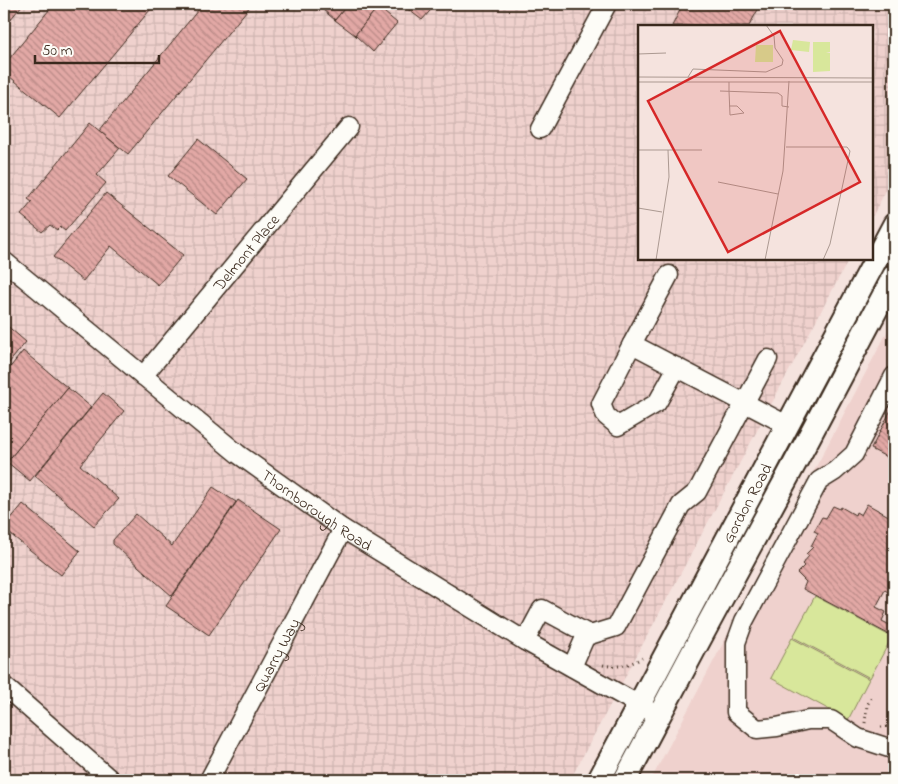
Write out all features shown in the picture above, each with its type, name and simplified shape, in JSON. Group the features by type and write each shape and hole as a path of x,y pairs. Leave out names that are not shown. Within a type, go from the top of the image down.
{"main road":[{"name":"Gordon Road","path":"598,780 894,224"},
{"name":"Gordon Road","path":"625,780 894,276"}],"street":[{"path":"540,129 607,4"},
{"name":"Delmont Place","path":"143,376 349,127"},
{"name":"Thornborough Road","path":"4,261 238,454 343,529 525,641 575,660 639,705 659,716"},
{"path":"669,275 601,404 606,416 618,426 657,404 676,367"},
{"path":"632,344 787,425"},
{"path":"525,641 542,610 590,634 616,627 682,506 697,492 768,359"},
{"path":"894,376 854,454 835,471 819,481 744,622 736,643 736,712 757,728 777,727 808,720 831,720 858,738 894,748"},
{"name":"Quarry Way","path":"208,780 343,529"},
{"path":"575,660 588,633"},
{"path":"4,686 111,780"}],"path":[{"path":"575,660 612,667 631,664 648,655"},
{"path":"864,727 867,705 873,695"}],"shaded area":[{"path":"4,4 894,4 894,175 873,215 873,25 638,25 638,260 848,260 570,780 4,780"},
{"path":"894,319 894,780 651,780"}],"green space":[{"path":"815,596 892,637 870,678 793,637"},
{"path":"792,638 869,679 848,720 771,678"}],"building":[{"path":"4,4 23,4 10,20 4,14"},
{"path":"54,4 155,4 60,118 4,72 4,65"},
{"path":"203,4 252,4 128,154 99,131"},
{"path":"316,4 348,4 335,20"},
{"path":"348,4 374,4 378,7 355,35 335,20"},
{"path":"401,4 436,4 422,20"},
{"path":"683,4 761,4 750,25 672,25"},
{"path":"378,7 397,23 373,52 355,35"},
{"path":"90,123 120,148 97,175 106,183 65,231 60,227 57,230 50,225 42,232 21,215 32,202 28,199"},
{"path":"198,139 247,179 217,215 168,176"},
{"path":"106,193 183,255 158,285 111,246 83,281 53,257"},
{"path":"4,323 26,342 4,369"},
{"path":"23,351 68,388 7,462 4,460 4,375"},
{"path":"68,388 91,407 30,481 7,462"},
{"path":"103,393 124,411 80,465 119,499 94,526 35,476"},
{"path":"894,404 894,461 871,449"},
{"path":"213,487 236,502 172,596 113,544 113,540 136,514 172,546"},
{"path":"238,500 281,529 209,635 166,606"},
{"path":"23,504 80,551 61,575 4,529"},
{"path":"867,504 894,519 894,596 885,590 876,607 886,612 882,621 894,627 890,635 803,589 806,582 797,573 804,566 802,564 809,556 806,554 813,547 811,546 818,533 814,531 822,517 826,518 833,506 840,509 841,507 855,515 856,512 861,515"}]}
